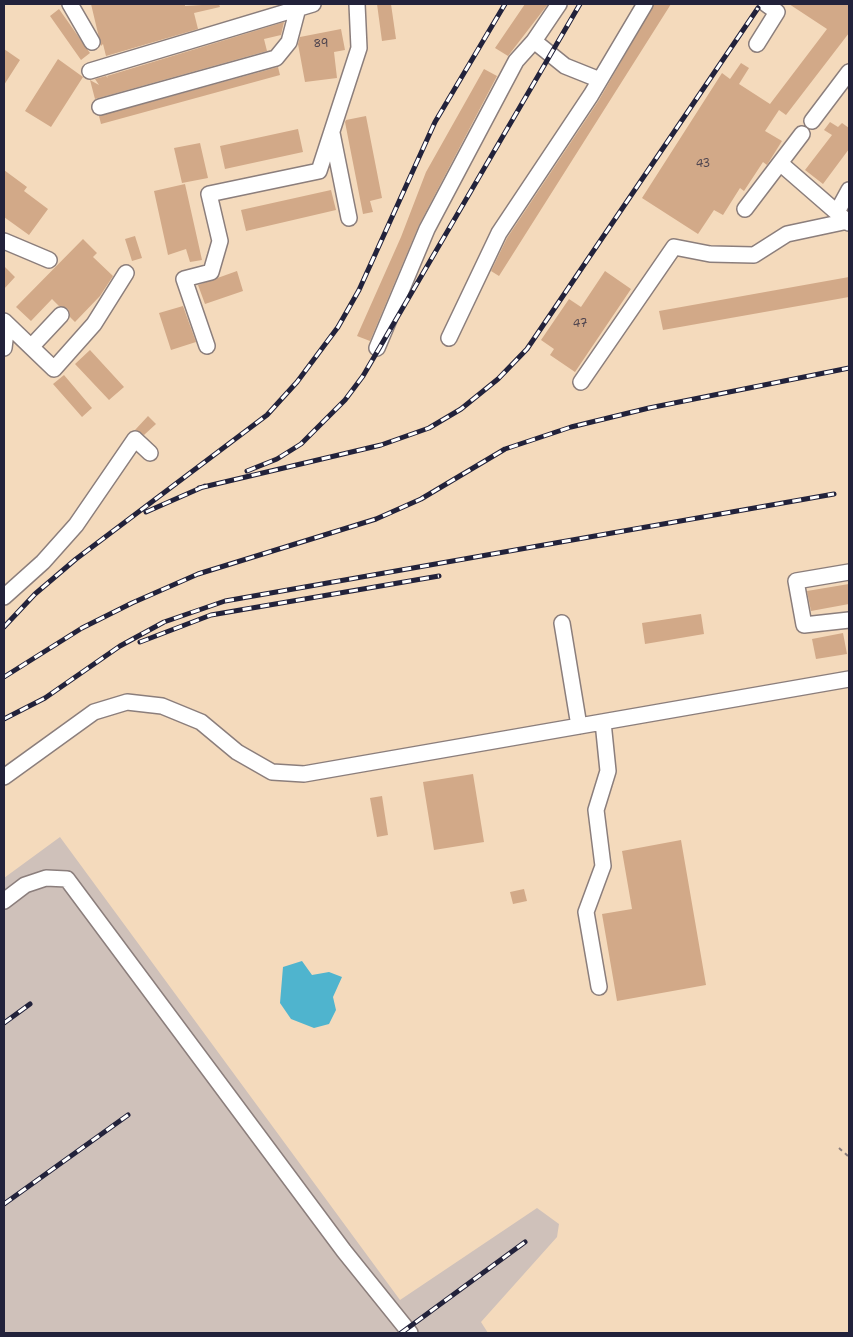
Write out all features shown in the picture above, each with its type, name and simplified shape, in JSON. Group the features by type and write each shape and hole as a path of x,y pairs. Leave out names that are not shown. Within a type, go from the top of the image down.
{"street":[{"path":"70,4 92,42"},
{"path":"90,71 314,4"},
{"path":"207,346 184,279 211,272 214,264 220,241 209,194 319,171 359,48 357,4"},
{"path":"377,348 427,229 516,61 534,41 559,4"},
{"path":"449,338 499,233 600,80 645,4"},
{"path":"757,44 778,12 766,4"},
{"path":"100,107 276,58 289,42 298,8"},
{"path":"534,41 565,66 600,80"},
{"path":"812,121 849,72"},
{"path":"332,132 349,218"},
{"path":"745,209 802,134"},
{"path":"780,163 845,219"},
{"path":"845,219 849,190"},
{"path":"581,382 674,247 710,254 754,255 788,234 845,219"},
{"path":"4,241 49,260"},
{"path":"5,323 54,369 94,324 126,273"},
{"path":"31,347 61,315"},
{"path":"4,348 5,323"},
{"path":"4,598 43,562 76,525 135,439 150,453"},
{"path":"849,572 796,581 804,625 849,620"},
{"path":"562,623 579,726"},
{"path":"4,777 94,712 127,702 162,706 200,722 238,752 272,772 304,774 849,679"},
{"path":"599,987 586,912 604,866 596,810 608,771 603,722"},
{"path":"4,901 25,885 46,878 67,879 344,1251 410,1333"}],"path":[{"path":"839,1148 849,1157"}],"shaded area":[{"path":"60,837 400,1300 537,1208 559,1224 557,1237 481,1322 488,1333 4,1333 4,878"}],"water":[{"path":"302,961 312,975 329,972 342,977 333,997 336,1010 329,1024 314,1028 291,1019 280,1003 283,967"}],"building":[{"path":"91,4 185,4 185,6 219,4 220,7 194,13 198,29 106,56 103,44 101,46"},
{"path":"377,4 391,4 396,39 382,41"},
{"path":"525,4 548,4 508,56 495,48"},
{"path":"654,4 671,4 499,276 491,271 507,238 599,100"},
{"path":"789,4 849,4 849,33 786,115 779,110 765,131 782,141 767,165 763,162 744,191 740,188 723,215 714,210 698,234 642,198 722,73 730,79 741,63 749,68 739,84 770,104 827,29"},
{"path":"59,9 90,53 81,60 50,16"},
{"path":"284,22 281,35 264,39 267,51 95,99 90,80 99,85 95,79 106,76 108,78 107,76"},
{"path":"341,29 345,50 334,52 337,78 305,82 298,44 300,37"},
{"path":"4,49 20,60 4,85"},
{"path":"58,59 83,77 51,127 25,111"},
{"path":"278,67 280,75 101,124 99,116"},
{"path":"484,69 497,76 419,225 370,341 357,336 401,237 426,172"},
{"path":"366,116 382,198 370,201 373,212 363,214 345,122 346,120"},
{"path":"830,122 838,127 842,123 849,128 849,149 823,184 805,170 832,135 824,130"},
{"path":"298,129 303,152 225,169 220,146"},
{"path":"200,143 208,178 182,183 174,148"},
{"path":"4,170 27,187 24,191 48,209 29,235 4,217"},
{"path":"185,184 202,260 190,262 186,249 168,255 154,191"},
{"path":"331,190 336,210 246,231 241,210"},
{"path":"135,236 142,258 132,261 125,239"},
{"path":"83,239 97,253 93,257 113,276 100,296 75,322 70,317 68,309 59,306 52,299 31,321 16,307"},
{"path":"4,266 15,277 4,289"},
{"path":"237,271 243,291 205,304 198,285"},
{"path":"605,271 631,289 575,372 550,355 554,349 541,340 569,299 581,307"},
{"path":"849,277 849,297 663,330 659,311"},
{"path":"183,306 196,342 171,350 159,313"},
{"path":"90,350 124,387 109,400 75,364"},
{"path":"64,375 92,408 82,417 53,384"},
{"path":"148,416 156,424 144,435 135,430"},
{"path":"849,584 849,604 811,611 807,591"},
{"path":"701,614 704,634 645,644 642,623"},
{"path":"843,633 847,654 816,659 812,639"},
{"path":"473,774 484,842 434,850 423,782"},
{"path":"382,796 388,835 377,837 370,798"},
{"path":"681,840 706,985 617,1001 602,914 632,909 622,851"},
{"path":"524,889 527,901 513,904 510,892"}],"railway":[{"path":"4,627 35,594 76,559 267,415 297,382 338,327 359,290 435,122 505,4"},
{"path":"247,471 277,459 301,444 345,400 363,376 580,4"},
{"path":"199,488 381,445 429,428 461,409 498,379 527,349 758,8"},
{"path":"4,677 82,628 132,603 198,574 376,519 421,499 505,449 571,427 649,408 849,368"},
{"path":"146,512 205,486"},
{"path":"4,719 45,698 120,646 164,622 225,601 834,494"},
{"path":"140,642 211,615 439,576"},
{"path":"4,1023 30,1004"},
{"path":"4,1204 128,1115"},
{"path":"401,1333 525,1242"}]}
